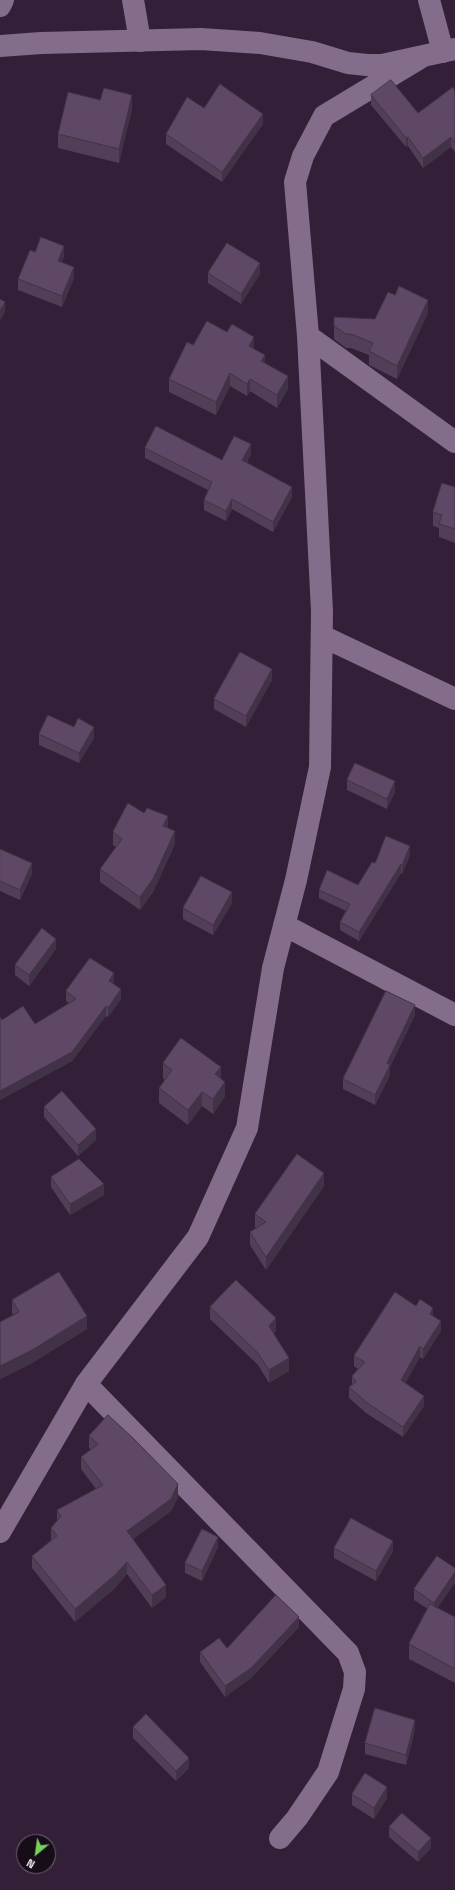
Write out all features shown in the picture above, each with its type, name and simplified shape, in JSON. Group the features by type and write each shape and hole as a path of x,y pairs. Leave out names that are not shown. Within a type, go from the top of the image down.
{"street":[{"path":"0,6 3,0"},
{"path":"133,0 140,41"},
{"path":"429,0 440,52"},
{"path":"0,46 41,43 201,39 260,43 312,52 348,63 367,65 382,65 440,52"},
{"path":"0,1532 86,1384 198,1237 247,1128 273,968 296,880 320,767 322,611 308,336 295,182 303,156 324,116 440,52"},
{"path":"308,336 455,442"},
{"path":"322,636 455,699"},
{"path":"284,925 455,1016"},
{"path":"86,1384 348,1654 355,1672 354,1689 328,1772 297,1818 280,1838"}],"building":[{"path":"391,80 418,113 453,87 455,91 455,143 451,137 423,158 408,137 406,138 371,95"},
{"path":"220,84 263,114 222,172 166,134 187,97 204,108"},
{"path":"104,88 132,95 119,149 58,134 68,92 100,100"},
{"path":"41,237 64,246 58,261 74,267 62,296 18,279 30,250 35,252"},
{"path":"227,243 260,263 241,294 208,273"},
{"path":"399,286 428,300 397,366 369,351 373,343 351,334 346,334 334,326 334,317 375,319 388,292 395,295"},
{"path":"0,299 5,302 0,311"},
{"path":"207,321 227,332 232,324 254,337 249,346 265,355 261,361 288,376 277,395 250,379 247,384 230,373 216,402 169,379 187,342 193,345"},
{"path":"156,426 222,460 234,436 251,444 242,460 292,487 273,522 232,499 226,511 204,500 212,482 145,448"},
{"path":"442,483 455,487 455,529 439,524 442,515 433,512"},
{"path":"240,652 272,669 246,716 214,699"},
{"path":"48,715 74,727 78,718 94,727 79,753 39,734"},
{"path":"355,763 395,781 387,799 347,780"},
{"path":"128,803 144,813 147,808 168,816 163,826 175,831 153,879 140,897 100,869 122,839 113,832"},
{"path":"386,836 410,846 402,865 401,864 359,932 340,922 350,904 319,890 327,870 358,885 372,862 375,863"},
{"path":"0,849 32,863 20,890 0,881"},
{"path":"201,876 232,892 213,925 183,908"},
{"path":"42,928 56,939 29,975 15,965"},
{"path":"90,958 114,973 109,981 121,989 108,1008 106,1006 72,1052 0,1091 0,1017 2,1020 23,1006 35,1024 76,999 66,991"},
{"path":"386,991 415,1005 387,1063 390,1065 375,1095 343,1079"},
{"path":"181,1038 221,1067 215,1074 225,1082 213,1099 202,1092 188,1110 159,1088 172,1070 163,1063"},
{"path":"62,1091 96,1129 78,1145 44,1107"},
{"path":"297,1154 324,1173 266,1257 250,1232 266,1222 255,1214"},
{"path":"79,1159 104,1184 70,1204 51,1177"},
{"path":"59,1272 87,1316 32,1350 0,1366 0,1322 19,1312 12,1300"},
{"path":"236,1280 276,1318 269,1326 289,1358 269,1370 258,1353 210,1307"},
{"path":"395,1292 416,1306 420,1299 433,1308 430,1314 441,1321 423,1349 420,1346 401,1380 424,1396 403,1427 366,1402 349,1387 356,1382 352,1376 365,1362 354,1356"},
{"path":"108,1415 178,1484 171,1499 127,1531 166,1585 152,1595 127,1562 115,1575 75,1609 32,1556 57,1536 51,1528 61,1516 57,1510 103,1485 81,1457 98,1444 89,1436"},
{"path":"351,1518 393,1541 376,1571 334,1548"},
{"path":"202,1529 218,1537 202,1571 185,1563"},
{"path":"437,1556 455,1568 455,1572 434,1603 414,1589"},
{"path":"276,1595 299,1617 251,1668 225,1686 200,1652 219,1638 227,1648"},
{"path":"430,1604 455,1617 455,1669 409,1644"},
{"path":"375,1708 415,1720 406,1755 365,1743"},
{"path":"146,1714 189,1758 176,1771 133,1727"},
{"path":"365,1773 387,1787 374,1808 352,1794"},
{"path":"402,1813 431,1838 418,1852 389,1827"}]}
